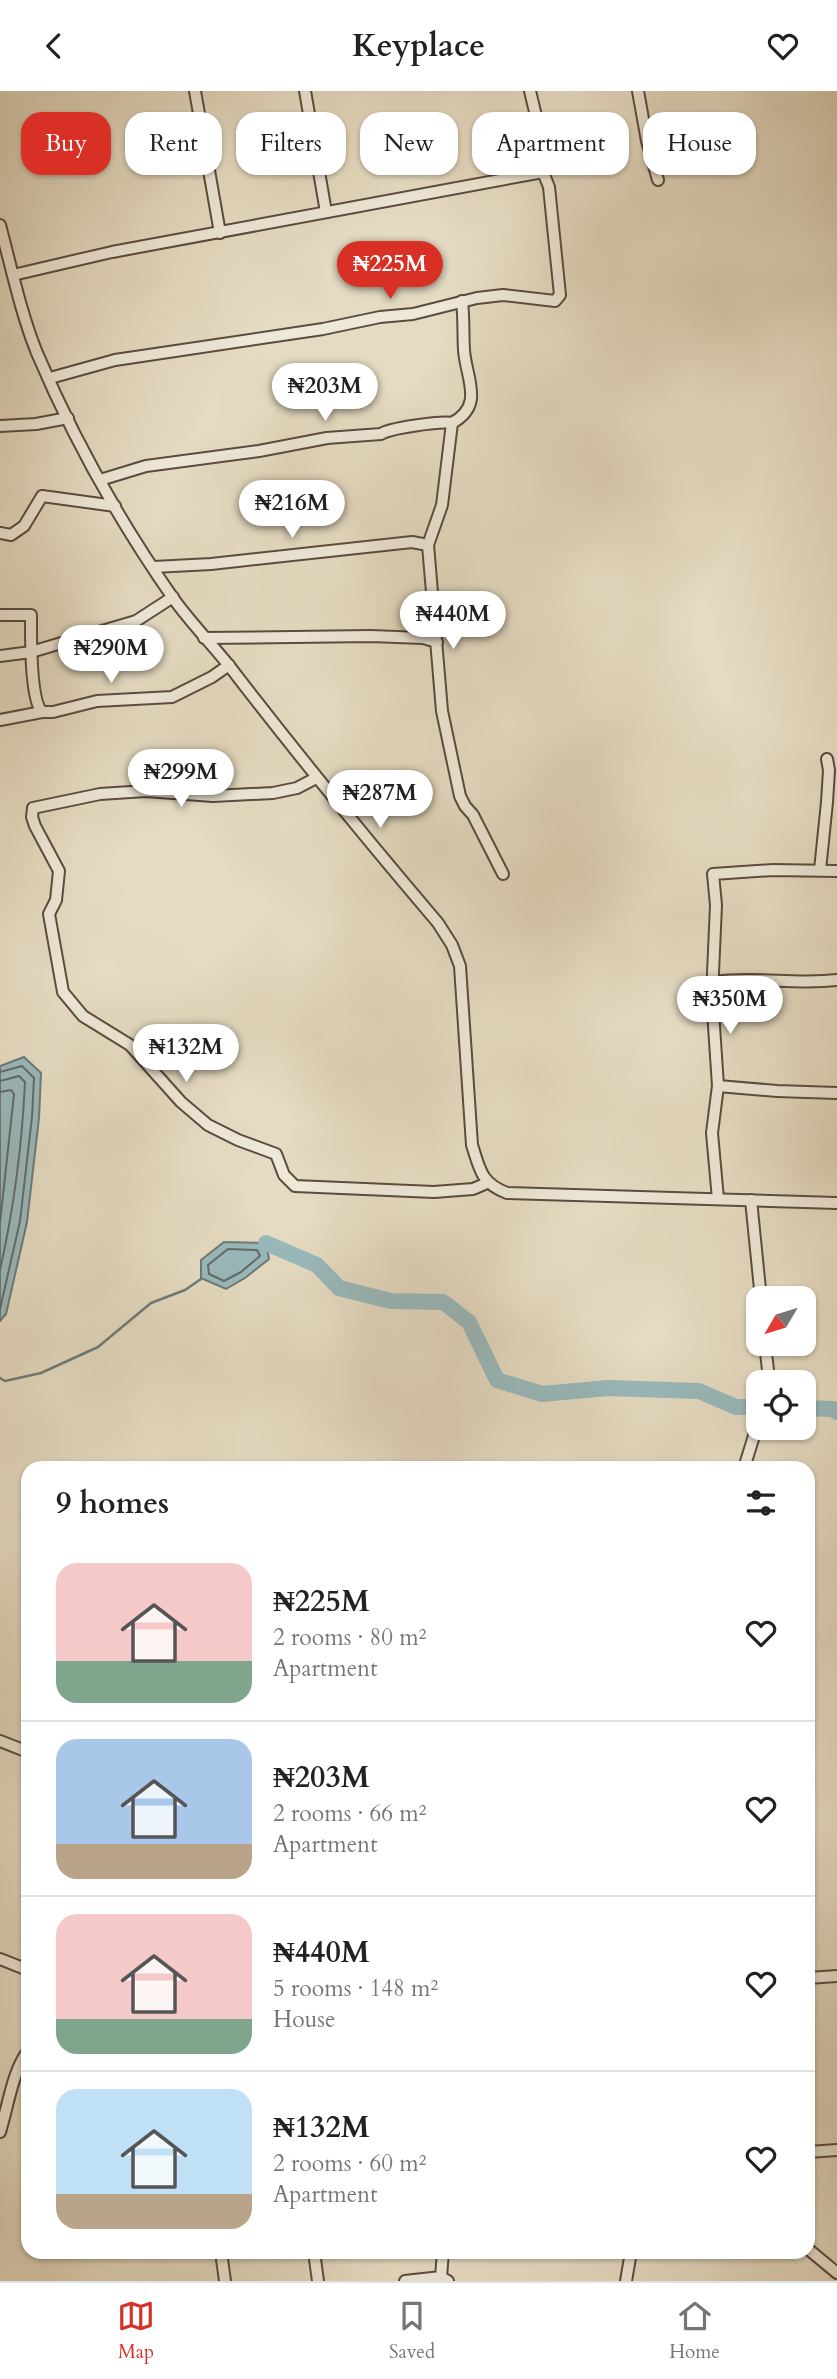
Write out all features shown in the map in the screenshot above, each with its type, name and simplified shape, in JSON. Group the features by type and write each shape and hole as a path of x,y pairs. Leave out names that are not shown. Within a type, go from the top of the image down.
{"street":[{"path":"195,91 220,233"},
{"path":"305,91 326,212"},
{"path":"530,91 535,112"},
{"path":"638,91 658,180"},
{"path":"13,275 112,252 527,175"},
{"path":"50,377 115,361 323,329 380,317 413,314 463,300 503,295 555,301 560,295 549,187 544,175"},
{"path":"0,225 37,351 68,418 115,506 173,597 204,638 229,665 316,779 438,923 452,945 460,966 472,1145 480,1171 487,1183 507,1193 837,1203"},
{"path":"100,480 146,466 259,451 327,438 381,434 388,429 414,428 439,421 452,423 467,412 471,400 470,375 464,348 463,300"},
{"path":"0,426 36,424 68,418"},
{"path":"452,423 442,505 428,545 442,711 460,796 464,806 473,815 503,874"},
{"path":"0,533 11,535 24,526 42,496 115,506"},
{"path":"154,567 211,564 412,542 428,545"},
{"path":"0,656 31,652 136,621 173,597"},
{"path":"0,615 31,615 36,706 42,712"},
{"path":"204,638 370,636 423,638 437,642"},
{"path":"0,720 52,712 96,701 172,697 229,665"},
{"path":"820,870 829,770 827,758"},
{"path":"316,779 297,789 273,793 213,796 146,791 100,794 33,808 35,825 59,871 55,901 49,914 63,992 83,1016 130,1045 181,1102 208,1125 276,1154 284,1175 295,1186 434,1192 473,1189 487,1183"},
{"path":"718,1199 712,1133 718,1086 712,996 716,905 713,874 837,871"},
{"path":"714,982 737,980 811,983 837,980"},
{"path":"718,1086 837,1093"},
{"path":"751,1201 760,1286"},
{"path":"746,1461 753,1440"},
{"path":"0,1741 21,1749"},
{"path":"0,1959 21,1967"},
{"path":"815,1978 837,1976"},
{"path":"0,2132 16,2070 21,2062"},
{"path":"815,2152 837,2150"},
{"path":"815,2255 837,2273"},
{"path":"222,2259 225,2281"},
{"path":"315,2259 317,2281"},
{"path":"405,2281 445,2279 444,2259"},
{"path":"626,2281 630,2259"}],"water":[{"path":"24,1057 41,1073 39,1118 27,1222 6,1314 0,1321 0,1066"},
{"path":"224,1242 266,1243 269,1259 226,1289 201,1278 201,1260"}],"waterway":[{"path":"266,1243 317,1265 339,1288 391,1301 443,1302 469,1322 497,1380 542,1394 608,1388 699,1391 736,1407 746,1407"},
{"path":"0,1378 5,1381 41,1373 98,1347 151,1303 185,1290 201,1279"},
{"path":"816,1408 833,1409 837,1412"}]}
